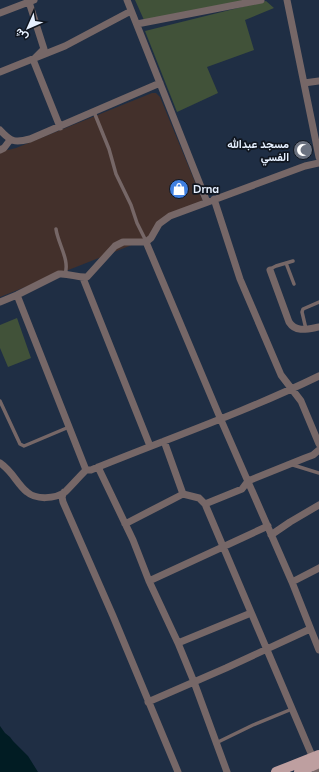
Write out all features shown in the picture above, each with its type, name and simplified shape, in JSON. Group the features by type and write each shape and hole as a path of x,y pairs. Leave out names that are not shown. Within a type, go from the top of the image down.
{"main road":[{"path":"276,772 317,759"},
{"path":"299,772 317,759"}],"street":[{"path":"127,0 207,202"},
{"path":"137,24 261,0"},
{"path":"287,0 319,155"},
{"path":"0,13 32,1 44,50 34,59"},
{"path":"0,72 71,43 132,11"},
{"path":"34,59 60,127"},
{"path":"304,83 319,81"},
{"path":"0,130 10,140 17,142 30,139 160,83"},
{"path":"0,150 4,148 10,140"},
{"path":"0,302 59,274 83,278 90,275 114,246 123,242 146,242 151,238 159,224 170,216 305,166 319,163"},
{"path":"214,199 240,279 281,375 301,402 319,444"},
{"path":"146,242 221,420 292,582 319,650"},
{"path":"270,270 289,322 295,329 298,330 319,327"},
{"path":"83,278 150,446"},
{"path":"17,295 86,470"},
{"path":"178,772 62,497 64,492 86,470 91,470 150,446 221,420 319,376"},
{"path":"164,441 183,494"},
{"path":"205,504 242,489 248,481 313,455 319,450"},
{"path":"0,463 12,473 26,492 34,497 40,498 52,496 64,492"},
{"path":"98,467 178,643 228,772"},
{"path":"125,524 183,494 199,498 205,504 292,709 317,759"},
{"path":"271,535 290,522 319,506"},
{"path":"149,581 268,526"},
{"path":"292,582 319,568"},
{"path":"178,643 251,613"},
{"path":"148,702 310,629"}],"lane":[{"path":"93,111 110,149 116,174 131,205 137,223 146,242"},
{"path":"56,229 58,241 67,264 65,274"},
{"path":"270,270 270,268 293,261"},
{"path":"286,263 294,284"},
{"path":"306,329 302,312 303,309 319,302"},
{"path":"0,401 20,444 24,446 69,427"},
{"path":"290,464 319,473"},
{"path":"216,743 252,725 292,709"}],"shaded area":[{"path":"152,93 156,93 160,97 204,204 171,217 147,239 0,297 0,145 8,150 16,148"}],"green space":[{"path":"135,0 250,0 144,20"},
{"path":"266,1 274,8 245,20 254,50 207,67 218,93 177,112 145,31"},
{"path":"17,318 31,358 8,367 0,348 0,325"}],"water":[{"path":"0,726 28,756 38,772 0,772"}],"place":[{"name":"مسجد عبدالله الفسي","path":"303,150"},
{"name":"Drna","path":"179,189"}]}
